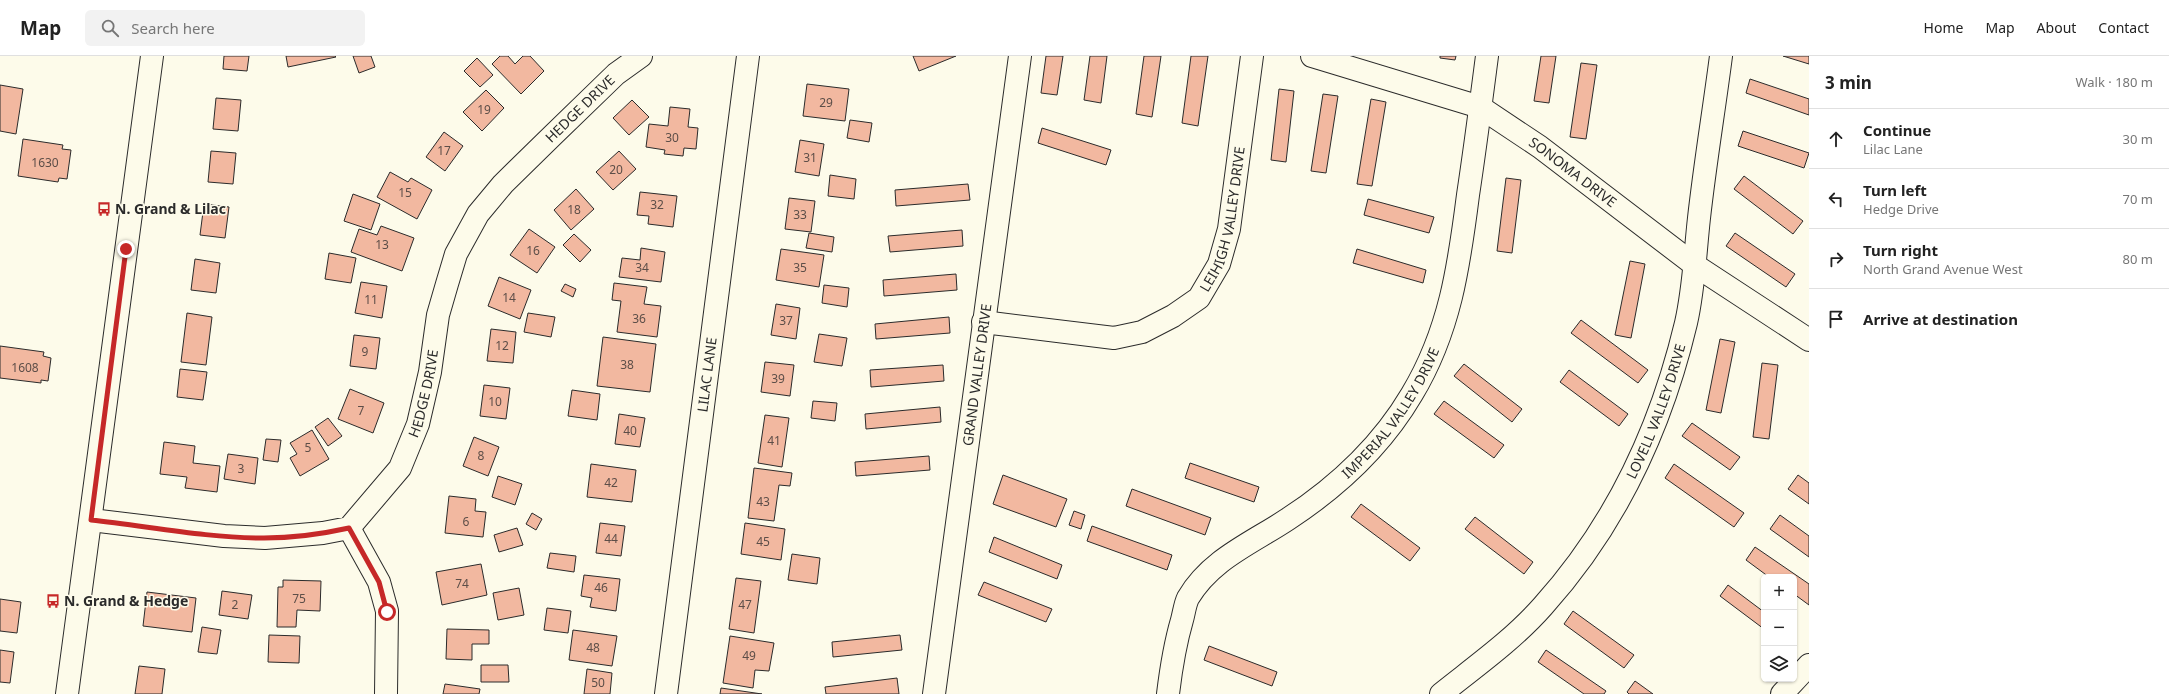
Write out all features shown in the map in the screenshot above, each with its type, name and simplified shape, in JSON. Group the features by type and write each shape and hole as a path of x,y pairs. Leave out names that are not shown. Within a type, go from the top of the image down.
{"street":[{"path":"67,694 152,56"},
{"name":"HEDGE DRIVE","path":"349,528 400,468 415,432 430,372 438,315 456,254 478,214 503,184 552,136 616,74 641,56"},
{"name":"LILAC LANE","path":"666,694 748,56"},
{"name":"GRAND VALLEY DRIVE","path":"934,694 1020,56"},
{"name":"LEIHIGH VALLEY DRIVE","path":"984,322 1114,338 1142,332 1173,316 1199,298 1219,264 1229,229 1252,56"},
{"name":"SONOMA DRIVE","path":"1312,56 1480,107 1540,147 1696,266 1809,340"},
{"name":"IMPERIAL VALLEY DRIVE","path":"1168,694 1174,645 1187,599 1206,574 1234,552 1287,520 1332,489 1378,442 1412,394 1432,354 1449,310 1458,272 1487,56"},
{"name":"LOVELL VALLEY DRIVE","path":"1441,694 1510,640 1542,608 1569,576 1611,514 1645,450 1669,387 1686,322 1696,266 1699,219 1721,56"},
{"path":"91,520 224,536 265,538 323,533 349,528 379,582 387,612 386,694"},
{"path":"1782,694 1809,665"}],"building":[{"path":"224,56 249,56 247,71 223,69"},
{"path":"286,56 335,56 336,57 288,67"},
{"path":"353,56 371,56 375,67 359,73"},
{"path":"500,56 508,56 515,64 523,56 530,56 544,71 521,94 492,64"},
{"path":"913,56 956,56 919,71"},
{"path":"1046,56 1063,56 1057,95 1041,93"},
{"path":"1090,56 1107,56 1101,103 1084,100"},
{"path":"1144,56 1161,56 1152,117 1136,114"},
{"path":"1191,56 1208,56 1198,126 1182,123"},
{"path":"1440,56 1456,56 1455,60 1440,58"},
{"path":"1541,56 1556,56 1549,103 1534,101"},
{"path":"1783,56 1809,56 1809,64"},
{"path":"477,58 493,75 480,87 464,71"},
{"path":"1581,63 1597,65 1586,139 1570,137"},
{"path":"1750,79 1809,99 1809,115 1746,93"},
{"path":"807,84 849,89 845,121 803,116"},
{"path":"0,85 23,89 16,134 0,131"},
{"path":"1279,89 1294,91 1286,162 1271,160"},
{"path":"486,90 504,108 482,131 463,112"},
{"path":"1323,94 1338,96 1326,173 1311,171"},
{"path":"216,98 241,100 238,131 213,129"},
{"path":"1371,99 1386,102 1372,186 1357,184"},
{"path":"632,100 649,117 629,135 613,118"},
{"path":"670,107 690,109 688,127 698,128 696,149 684,148 683,156 664,154 665,150 646,147 649,124 668,126"},
{"path":"850,120 872,123 869,142 847,138"},
{"path":"1042,128 1111,150 1106,165 1038,143"},
{"path":"1743,131 1809,153 1804,168 1738,146"},
{"path":"444,132 463,146 445,171 426,157"},
{"path":"23,139 63,145 62,149 71,150 67,179 59,178 58,182 18,176"},
{"path":"800,140 824,144 819,176 795,172"},
{"path":"211,151 236,153 233,184 208,182"},
{"path":"619,151 636,169 613,190 596,172"},
{"path":"390,172 408,182 411,178 432,190 417,219 377,197"},
{"path":"830,175 856,179 854,199 828,196"},
{"path":"1744,176 1803,221 1793,234 1734,189"},
{"path":"1506,178 1521,180 1512,253 1497,251"},
{"path":"968,184 970,200 896,206 895,190"},
{"path":"576,189 594,209 571,230 554,210"},
{"path":"640,192 677,196 673,227 648,224 649,216 637,215"},
{"path":"353,194 380,204 371,230 344,221"},
{"path":"789,198 815,201 811,232 785,229"},
{"path":"1368,199 1434,217 1429,233 1364,215"},
{"path":"204,204 229,207 225,238 200,235"},
{"path":"381,226 414,238 402,271 351,252 359,229 377,235"},
{"path":"529,229 555,247 537,273 510,255"},
{"path":"962,230 963,246 890,252 888,236"},
{"path":"809,233 834,237 832,252 806,248"},
{"path":"1735,233 1795,274 1786,287 1726,246"},
{"path":"574,234 591,250 580,262 563,245"},
{"path":"641,248 665,252 661,282 619,277 622,258 640,260"},
{"path":"781,249 824,255 819,287 776,280"},
{"path":"1357,249 1426,270 1423,283 1353,263"},
{"path":"329,253 356,258 351,283 325,279"},
{"path":"195,259 220,263 216,293 191,290"},
{"path":"1630,261 1645,264 1631,338 1615,335"},
{"path":"956,274 957,290 884,296 883,280"},
{"path":"499,277 531,290 520,319 488,306"},
{"path":"361,282 387,286 382,318 355,313"},
{"path":"614,283 647,287 644,304 661,306 657,337 617,332 621,301 612,300"},
{"path":"565,284 576,289 573,297 561,291"},
{"path":"824,285 849,288 847,307 822,303"},
{"path":"776,304 800,308 796,339 771,335"},
{"path":"187,313 212,317 206,365 181,362"},
{"path":"528,313 555,317 551,337 524,332"},
{"path":"949,317 950,333 876,339 875,324"},
{"path":"1581,320 1648,370 1638,383 1571,333"},
{"path":"491,329 516,332 513,363 487,361"},
{"path":"819,334 847,338 842,366 814,362"},
{"path":"354,335 380,338 376,369 350,366"},
{"path":"603,337 656,344 650,392 597,386"},
{"path":"1720,339 1735,342 1721,413 1706,410"},
{"path":"0,346 44,352 43,356 51,358 48,381 41,380 41,383 0,378"},
{"path":"765,362 794,365 790,396 761,392"},
{"path":"1762,363 1778,365 1769,439 1753,437"},
{"path":"1464,364 1522,409 1512,422 1454,376"},
{"path":"943,365 944,381 871,387 870,370"},
{"path":"180,369 207,372 203,400 177,397"},
{"path":"1569,370 1628,414 1619,426 1560,382"},
{"path":"484,385 510,388 506,419 480,416"},
{"path":"350,389 384,403 373,433 338,419"},
{"path":"572,390 600,394 597,420 568,416"},
{"path":"813,401 837,403 835,421 811,418"},
{"path":"1444,401 1504,445 1494,458 1434,414"},
{"path":"940,407 941,422 866,429 865,414"},
{"path":"619,414 645,418 640,447 615,444"},
{"path":"765,415 789,418 782,467 758,463"},
{"path":"328,418 342,436 328,446 315,427"},
{"path":"1692,423 1740,457 1730,470 1682,436"},
{"path":"312,430 329,459 300,476 290,458 297,454 290,443"},
{"path":"474,437 499,447 488,476 463,466"},
{"path":"266,439 281,440 278,462 263,460"},
{"path":"164,442 195,446 193,463 220,466 217,492 185,488 187,477 160,474"},
{"path":"228,454 258,458 255,484 224,479"},
{"path":"929,456 930,470 856,476 855,462"},
{"path":"1190,463 1259,487 1254,502 1185,478"},
{"path":"591,464 636,470 632,502 587,497"},
{"path":"1674,464 1744,513 1734,527 1665,478"},
{"path":"754,468 792,473 790,486 779,485 774,521 748,518"},
{"path":"1003,475 1067,499 1056,527 993,504"},
{"path":"1798,475 1809,483 1809,504 1788,489"},
{"path":"498,476 522,484 515,505 492,497"},
{"path":"1132,489 1211,518 1205,535 1126,506"},
{"path":"449,496 476,499 475,511 486,512 483,537 445,533"},
{"path":"1361,504 1420,548 1410,561 1351,517"},
{"path":"1074,511 1085,515 1081,529 1069,525"},
{"path":"532,513 542,519 536,530 526,524"},
{"path":"1780,515 1809,536 1809,557 1770,529"},
{"path":"1475,517 1533,562 1524,574 1465,529"},
{"path":"600,523 625,526 621,556 596,553"},
{"path":"745,523 785,529 781,560 741,554"},
{"path":"1092,526 1172,555 1167,570 1087,541"},
{"path":"517,528 523,545 499,552 494,535"},
{"path":"994,537 1062,565 1057,579 989,552"},
{"path":"1755,547 1794,574 1765,574 1746,560"},
{"path":"550,553 576,556 574,572 547,568"},
{"path":"792,554 820,558 817,584 788,580"},
{"path":"481,564 487,595 442,605 436,572"},
{"path":"584,575 620,579 616,611 590,607 592,598 581,596"},
{"path":"1797,576 1809,584 1809,605 1797,596"},
{"path":"736,578 761,581 754,633 729,629"},
{"path":"283,580 321,581 320,611 297,610 296,627 277,627 278,587 283,587"},
{"path":"984,582 1052,609 1046,622 978,595"},
{"path":"1728,585 1761,610 1761,627 1720,596"},
{"path":"519,588 524,615 498,620 493,593"},
{"path":"222,591 252,595 248,619 219,615"},
{"path":"147,592 196,598 192,632 143,626"},
{"path":"0,599 21,602 17,633 0,631"},
{"path":"547,608 571,611 568,633 544,630"},
{"path":"1573,611 1634,655 1624,668 1564,624"},
{"path":"202,627 221,630 217,654 198,652"},
{"path":"447,629 489,630 489,644 472,644 472,660 446,659"},
{"path":"573,630 617,636 612,666 569,660"},
{"path":"269,635 300,636 299,663 268,662"},
{"path":"900,635 902,650 833,657 832,642"},
{"path":"730,636 774,643 769,671 755,670 753,688 723,683"},
{"path":"1209,646 1277,672 1272,686 1204,660"},
{"path":"0,650 14,652 10,683 0,682"},
{"path":"1546,650 1606,691 1604,694 1584,694 1538,662"},
{"path":"481,665 508,665 509,682 481,682"},
{"path":"139,666 165,669 162,694 135,694"},
{"path":"587,669 612,673 610,694 584,694"},
{"path":"897,678 899,694 826,694 825,687"},
{"path":"1635,681 1653,694 1629,694 1627,692"},
{"path":"445,684 480,689 479,694 443,694"},
{"path":"721,688 762,694 720,694"}],"place":[{"name":"N. Grand & Lilac","path":"104,209"},
{"name":"N. Grand & Hedge","path":"53,601"}],"route":[{"path":"126,249 91,520 224,536 265,538 323,533 349,528 365,554 379,582 387,612"}]}
